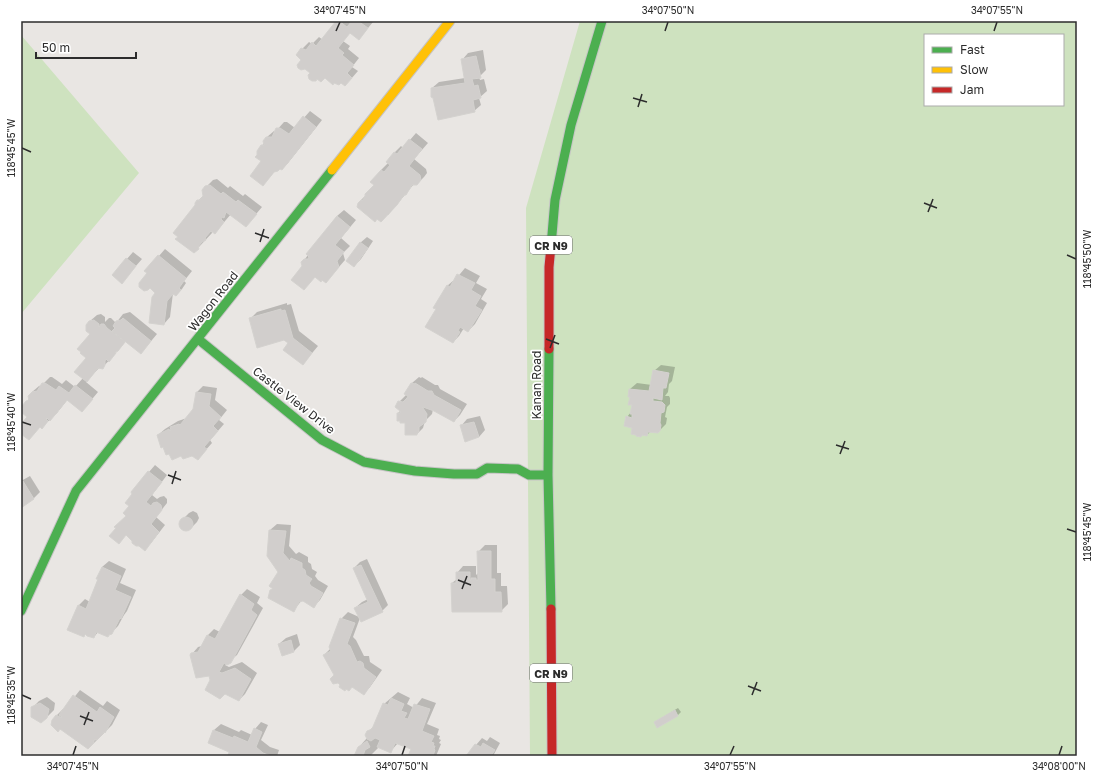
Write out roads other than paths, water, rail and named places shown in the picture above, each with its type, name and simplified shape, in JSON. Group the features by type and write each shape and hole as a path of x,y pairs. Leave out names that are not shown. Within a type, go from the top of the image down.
{"street":[{"name":"Wagon Road","path":"21,611 76,491 450,21"},
{"name":"Kanan Road","path":"552,756 548,475 549,267 555,200 571,125 602,21"},
{"name":"Castle View Drive","path":"198,339 322,440 364,462 415,471 454,474 477,474 487,468 518,469 529,475 548,475"}]}
